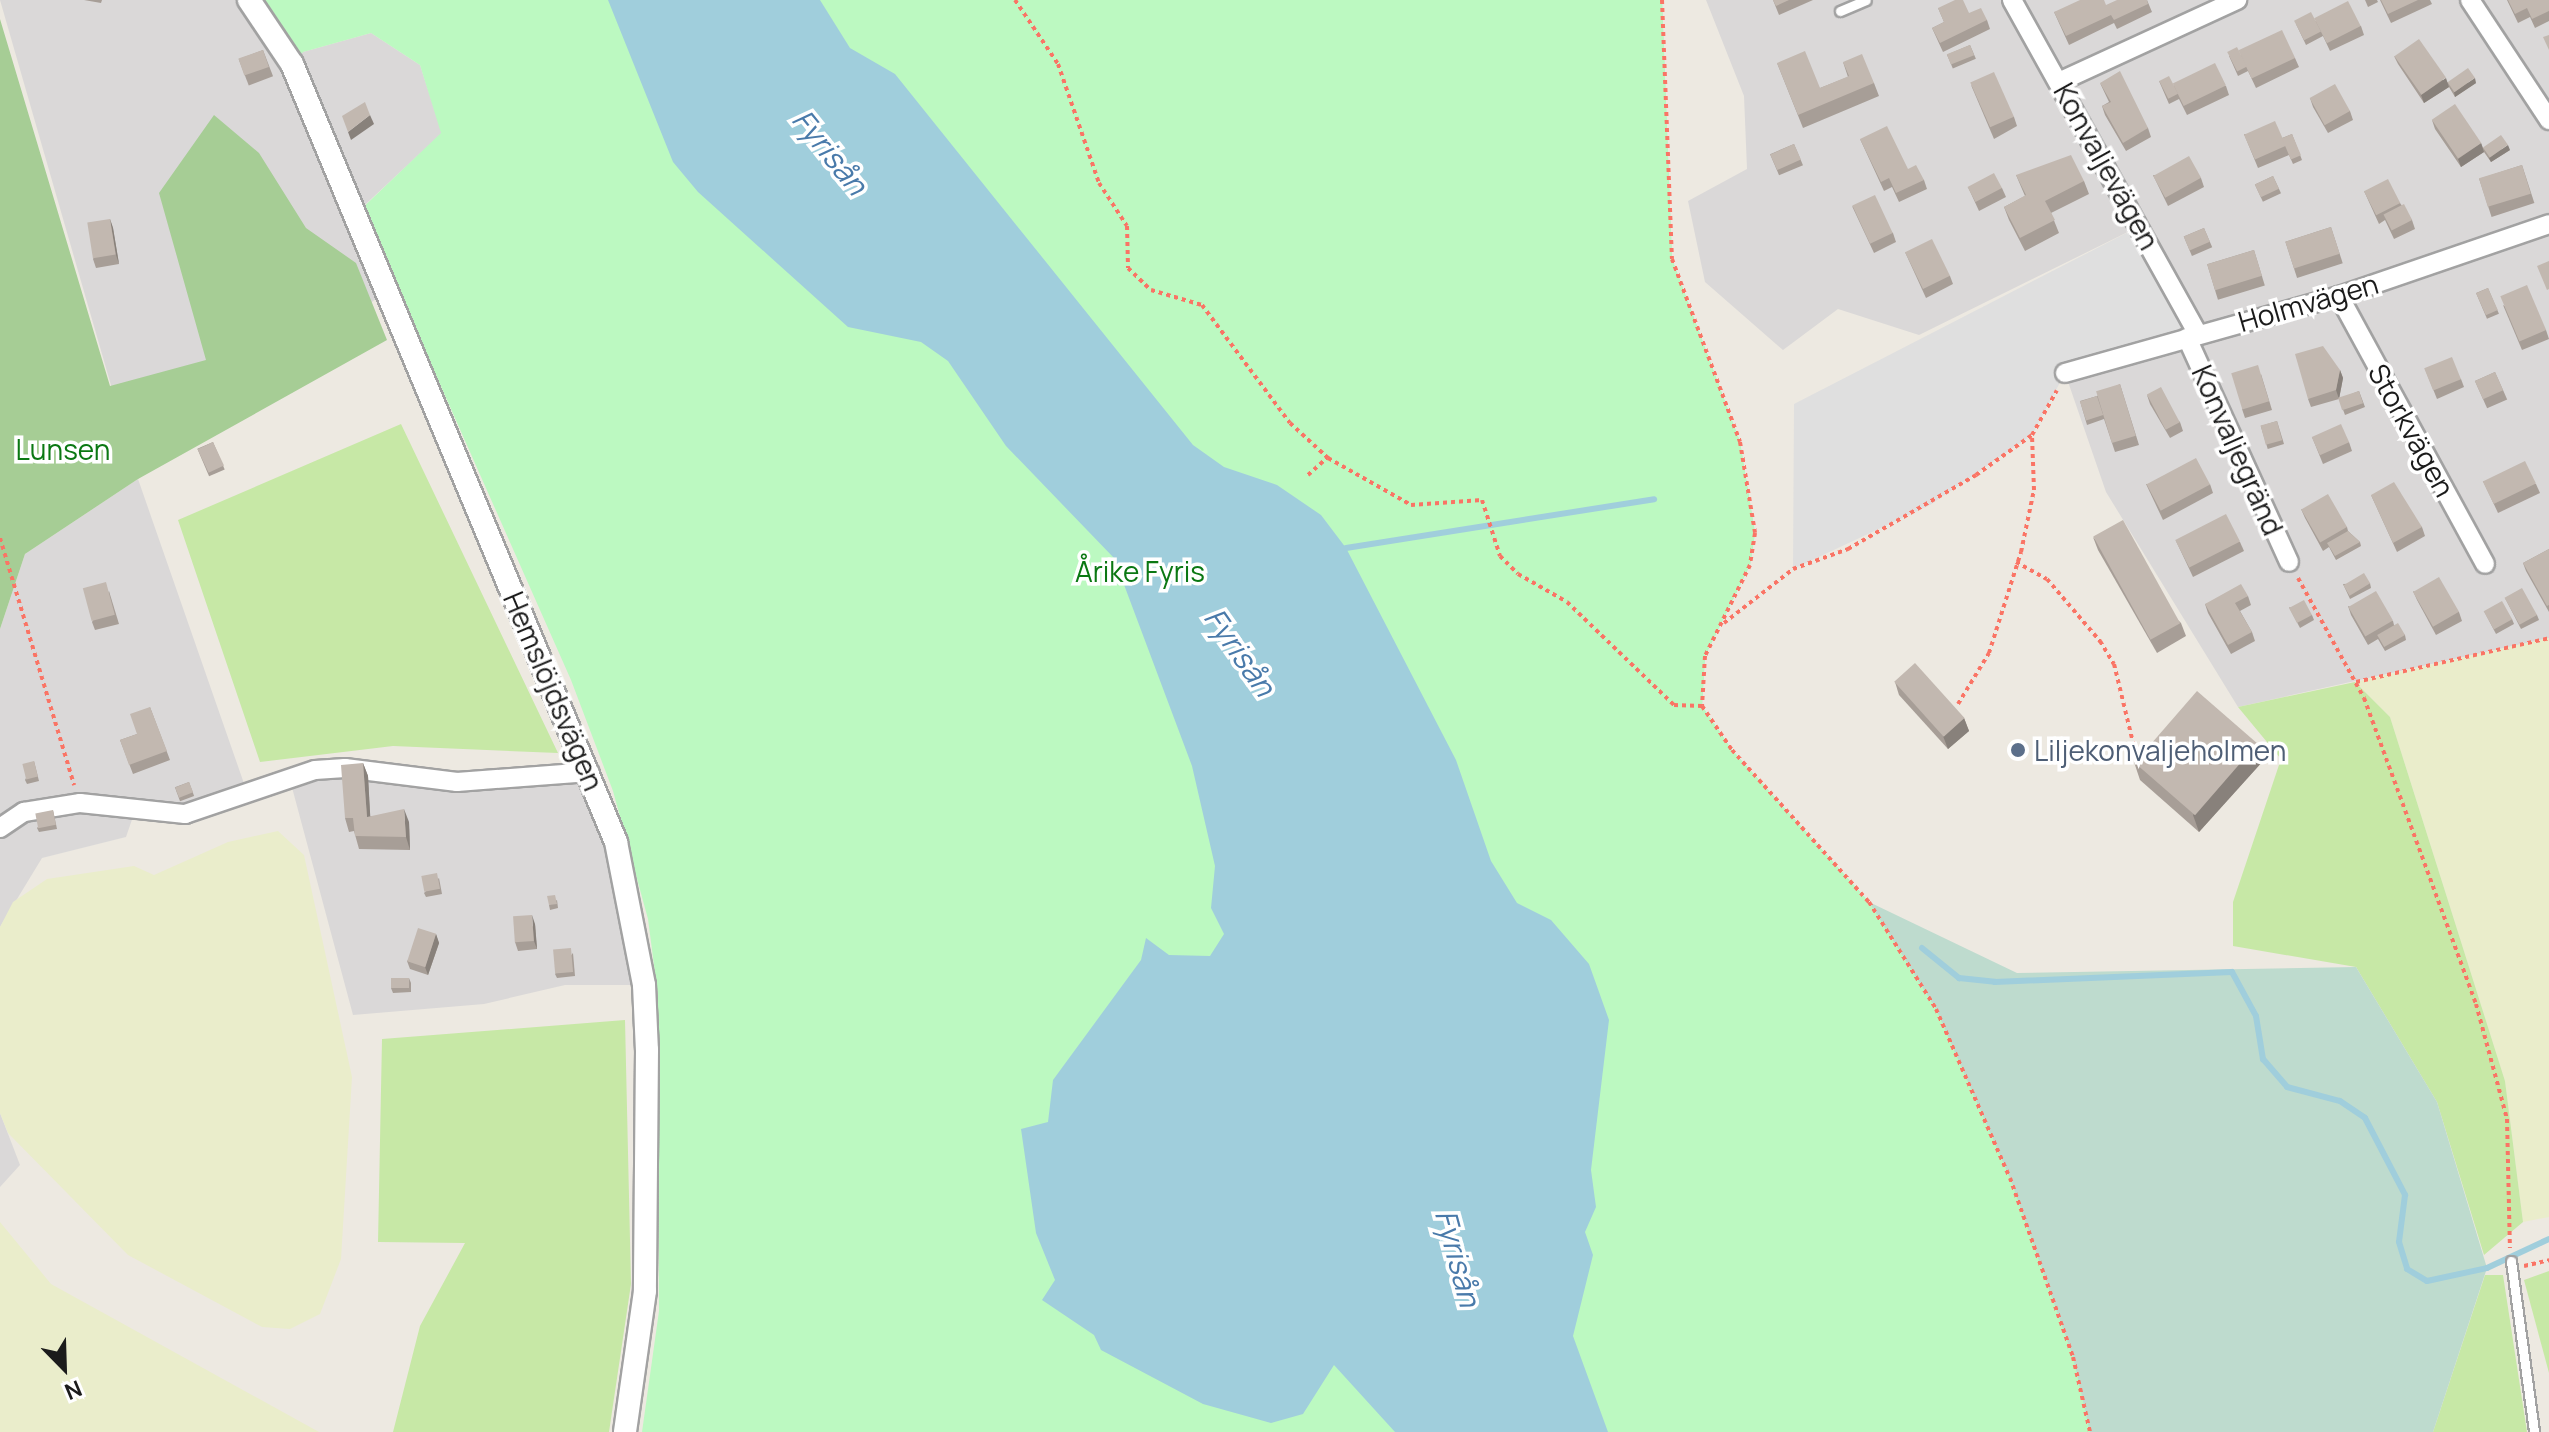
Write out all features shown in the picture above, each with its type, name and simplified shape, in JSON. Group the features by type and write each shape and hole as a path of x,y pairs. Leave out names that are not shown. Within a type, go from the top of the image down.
{"street":[{"name":"Hemslöjdsvägen","path":"249,0 292,64 590,772 619,856 645,1011 645,1291 625,1432"},
{"name":"Konvaljevägen","path":"2012,0 2061,81 2192,336"},
{"path":"2061,81 2237,0"},
{"path":"2470,0 2549,120"},
{"name":"Holmvägen","path":"2065,373 2339,296 2549,224"},
{"name":"Storkvägen","path":"2339,296 2485,564"},
{"name":"Konvaljegränd","path":"2192,336 2289,562"},
{"path":"0,828 24,812 80,803 185,814 315,770 345,768 457,782 590,772"}],"lane":[{"path":"1840,11 1866,0"},
{"path":"2511,1265 2534,1432"}],"path":[{"path":"1015,0 1058,64 1099,183 1127,226 1128,268 1151,290 1202,305 1290,423 1328,458 1411,505 1482,500 1500,556 1518,574 1567,602 1674,705 1702,706"},
{"path":"1662,0 1672,259 1727,402 1752,498 1750,565 1705,656 1702,706 1869,902 1936,1009 2010,1178 2073,1357 2090,1432"},
{"path":"1723,624 1793,569 1930,505 2032,435 2065,373"},
{"path":"1958,704 1989,653 2016,562 2034,490 2032,435"},
{"path":"1308,475 1328,458"},
{"path":"0,538 80,803"},
{"path":"2016,562 2047,579 2100,641 2114,664 2136,755"},
{"path":"2289,562 2355,682 2476,1004 2507,1119 2510,1247"},
{"path":"2355,682 2549,638"},
{"path":"2511,1265 2549,1260"}],"shaded area":[{"path":"0,0 249,0 303,52 371,33 420,65 442,133 354,215 385,292 138,479"},
{"path":"1706,0 2549,0 2549,638 2238,707 2106,492 2065,373 2140,226 1919,335 1838,309 1783,350 1705,282 1688,201 1747,169 1744,96"},
{"path":"2140,226 2198,334 2065,373 2032,435 1930,505 1793,569 1794,404"},
{"path":"138,479 248,795 185,814 137,805 126,837 42,858 0,927 0,629 25,554"},
{"path":"315,770 590,772 644,985 565,985 484,1004 353,1015 290,780"},
{"path":"0,1113 20,1165 0,1187"}],"green space":[{"name":"Årike Fyris","path":"249,0 1662,0 1672,259 1740,442 1755,533 1750,565 1705,656 1702,706 1732,750 1869,902 1936,1009 2010,1178 2073,1357 2090,1432 642,1432 659,1311 658,996 648,919 613,791 571,680 412,321 385,292 354,216 441,133 420,65 371,33 303,52 292,64"},
{"path":"1662,0 1672,259 1740,442 1755,533 1750,565 1705,656 1702,706 1732,750 1869,902 2017,973 2356,967 2437,1102 2487,1268 2433,1432 1608,1432"},
{"name":"Lunsen","path":"0,19 110,386 206,360 159,193 214,115 259,153 306,228 356,263 387,340 138,479 25,554 0,629"},
{"path":"401,424 558,753 393,746 260,762 178,520"},
{"path":"2549,638 2549,1217 2523,1222 2505,1081 2390,717 2355,682"},
{"path":"2355,682 2390,717 2505,1081 2523,1222 2484,1255 2437,1102 2356,967 2233,946 2233,902 2281,759 2238,707"},
{"path":"278,831 304,855 352,1077 341,1259 320,1314 290,1329 262,1327 128,1255 8,1133 0,1113 0,927 13,902 47,879 134,866 154,875 228,842"},
{"path":"625,1020 631,1284 609,1432 393,1432 420,1326 465,1243 378,1242 382,1039"},
{"path":"0,1222 51,1284 319,1432 0,1432"},
{"path":"2549,1271 2549,1373 2524,1280"},
{"path":"2485,1275 2503,1275 2527,1432 2433,1432"}],"water":[{"name":"Fyrisån","path":"608,0 820,0 850,48 895,74 1193,445 1224,467 1277,485 1321,515 1346,548 1456,760 1491,861 1517,903 1551,920 1589,964 1609,1020 1591,1170 1596,1207 1585,1232 1593,1255 1573,1336 1608,1432 1395,1432 1334,1365 1303,1414 1271,1423 1203,1404 1101,1350 1094,1335 1042,1300 1055,1280 1036,1233 1021,1129 1048,1122 1053,1080 1141,960 1146,938 1169,955 1210,956 1224,934 1211,908 1215,866 1192,766 1114,558 1006,446 948,361 921,342 848,327 698,192 673,162"}],"building":[{"path":"1773,0 1789,0 1776,6"},
{"path":"1955,0 1963,0 1969,13 1981,8 1987,20 1940,43 1932,28 1944,22 1938,8"},
{"path":"2080,0 2104,0 2106,5 2117,0 2147,0 2148,4 2114,20 2111,15 2066,36 2054,12"},
{"path":"2381,0 2418,0 2388,14"},
{"path":"2508,0 2549,0 2549,11 2532,19 2527,8 2515,14"},
{"path":"2348,1 2361,26 2327,43 2314,18"},
{"path":"2311,12 2321,32 2304,40 2294,21"},
{"path":"2282,30 2295,58 2252,78 2238,50"},
{"path":"2549,35 2549,50 2543,37"},
{"path":"2419,39 2446,78 2421,95 2394,56"},
{"path":"1970,45 1974,55 1951,65 1947,54"},
{"path":"2237,47 2247,67 2237,72 2227,52"},
{"path":"263,50 269,67 244,75 238,58"},
{"path":"1805,51 1820,88 1849,76 1843,62 1862,54 1874,83 1798,115 1777,63"},
{"path":"2215,63 2226,85 2184,106 2173,84"},
{"path":"2468,68 2475,78 2454,92 2448,82"},
{"path":"2120,71 2148,128 2123,143 2102,106 2111,102 2100,83"},
{"path":"1994,72 2014,117 1990,127 1970,83"},
{"path":"2169,76 2178,94 2168,99 2159,81"},
{"path":"2335,84 2350,111 2325,125 2310,98"},
{"path":"365,102 370,115 348,132 342,116"},
{"path":"2455,104 2481,143 2458,159 2432,120"},
{"path":"2275,121 2286,146 2255,159 2244,135"},
{"path":"1887,126 1908,169 1916,165 1924,180 1896,193 1889,178 1881,182 1860,139"},
{"path":"2292,134 2301,155 2291,159 2282,138"},
{"path":"2501,135 2508,145 2490,157 2483,148"},
{"path":"1794,144 1801,160 1777,170 1770,155"},
{"path":"2071,155 2084,181 2045,201 2055,220 2020,238 2004,207 2026,195 2016,175"},
{"path":"2189,156 2201,178 2165,198 2153,176"},
{"path":"2522,165 2531,194 2488,207 2479,178"},
{"path":"1994,173 2002,188 1975,202 1968,187"},
{"path":"2273,176 2279,189 2261,197 2255,184"},
{"path":"2388,179 2400,203 2376,215 2364,191"},
{"path":"1875,195 1893,233 1870,244 1852,206"},
{"path":"2404,204 2412,220 2392,230 2384,214"},
{"path":"110,219 116,255 93,258 87,223"},
{"path":"2331,227 2340,254 2294,268 2285,242"},
{"path":"2204,228 2210,242 2190,250 2184,237"},
{"path":"1932,239 1950,276 1923,289 1905,252"},
{"path":"2254,250 2262,276 2215,290 2207,264"},
{"path":"2549,261 2549,289 2547,290 2537,266"},
{"path":"2527,285 2546,330 2519,341 2500,296"},
{"path":"2488,288 2498,310 2486,315 2476,293"},
{"path":"2323,346 2340,370 2336,390 2308,399 2295,354"},
{"path":"2452,357 2461,379 2433,390 2424,368"},
{"path":"2258,365 2269,401 2242,410 2231,373"},
{"path":"2495,372 2503,390 2483,399 2475,381"},
{"path":"2120,384 2136,436 2112,443 2096,391"},
{"path":"2161,387 2180,422 2166,430 2147,395"},
{"path":"2359,391 2363,403 2342,410 2338,398"},
{"path":"2097,396 2103,415 2086,421 2080,402"},
{"path":"2277,421 2282,440 2266,445 2261,425"},
{"path":"2341,424 2349,442 2320,455 2312,437"},
{"path":"213,442 224,466 209,473 198,449"},
{"path":"2196,458 2210,484 2161,511 2147,484"},
{"path":"2525,461 2536,483 2494,504 2483,482"},
{"path":"2394,482 2422,527 2393,543 2371,495"},
{"path":"2328,494 2347,527 2320,542 2301,510"},
{"path":"2226,514 2240,542 2189,567 2175,540"},
{"path":"2123,520 2180,623 2150,640 2093,536"},
{"path":"2348,531 2360,542 2335,556 2327,543"},
{"path":"2549,549 2549,605 2547,606 2523,563"},
{"path":"2364,573 2370,583 2350,596 2343,585"},
{"path":"2439,577 2459,612 2433,627 2413,592"},
{"path":"106,582 115,615 92,621 83,588"},
{"path":"2241,584 2248,596 2235,603 2252,632 2228,645 2205,604"},
{"path":"2522,588 2537,615 2520,625 2505,598"},
{"path":"2376,591 2393,620 2365,636 2348,607"},
{"path":"2304,600 2312,615 2297,623 2289,608"},
{"path":"2502,601 2512,619 2494,630 2484,611"},
{"path":"2398,623 2405,635 2384,647 2377,635"},
{"path":"1915,663 1965,718 1944,737 1894,682"},
{"path":"2197,691 2257,743 2195,815 2135,763"},
{"path":"150,707 167,751 129,765 120,740 137,734 130,714"},
{"path":"34,761 38,777 26,779 22,764"},
{"path":"363,763 367,817 404,809 406,837 355,836 353,818 345,818 341,765"},
{"path":"189,782 193,792 179,798 175,788"},
{"path":"53,810 56,825 38,828 35,813"},
{"path":"437,873 440,889 424,892 421,876"},
{"path":"555,895 557,904 549,905 547,896"},
{"path":"532,915 534,941 515,942 513,916"},
{"path":"418,928 436,934 425,967 407,961"},
{"path":"571,948 573,972 555,973 553,950"},
{"path":"391,978 409,978 409,988 391,988"}],"waterway":[{"path":"1346,548 1654,499"},
{"path":"1922,948 1959,978 1995,982 2232,972 2256,1016 2263,1059 2287,1087 2340,1101 2365,1118 2405,1195 2399,1242 2407,1269 2427,1281 2487,1268 2549,1239"}],"place":[{"name":"Liljekonvaljeholmen","path":"2018,750"}]}
